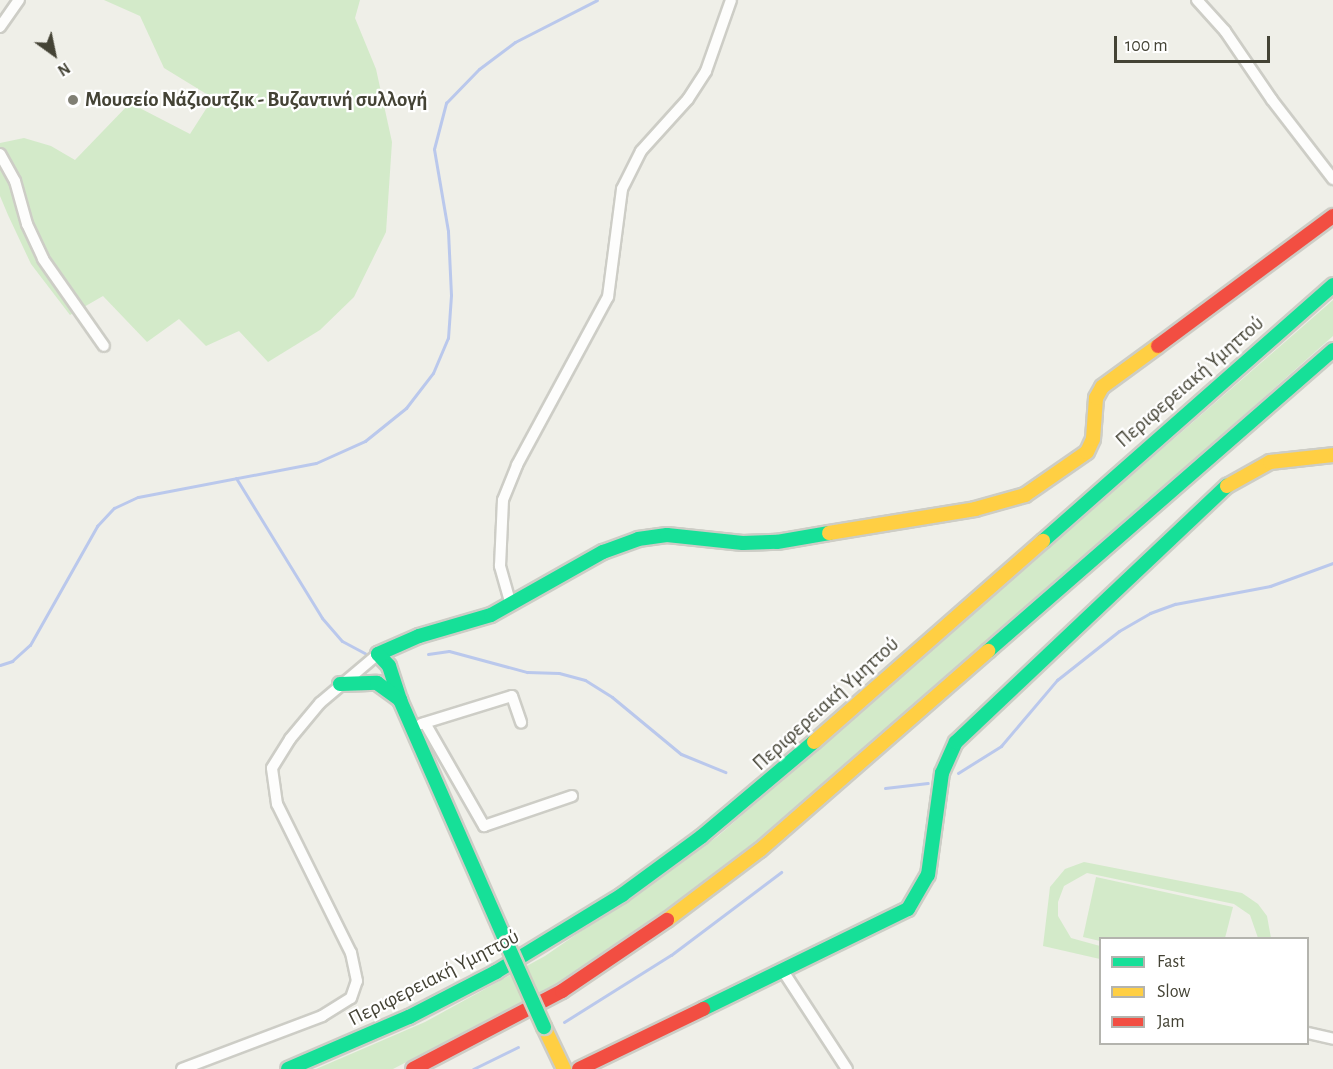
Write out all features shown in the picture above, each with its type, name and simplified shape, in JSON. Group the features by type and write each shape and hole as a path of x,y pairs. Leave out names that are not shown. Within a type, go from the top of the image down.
{"main road":[{"path":"562,1065 507,944 419,725 389,684 378,654 409,640 491,615 603,552 638,539 667,535 743,543 777,542 975,509 1025,495 1087,452 1093,439 1096,398 1102,387 1333,216"},
{"path":"1230,374 1277,322 1333,270"},
{"name":"Περιφερειακή Υμηττού","path":"288,1069 400,1021 496,972 662,867 777,775 1333,285"},
{"path":"413,1069 485,1034 581,979 628,949 760,850 1333,350"},
{"path":"579,1069 896,917 916,900 928,875 942,773 956,742 1071,630 1243,473 1270,462 1333,455"},
{"path":"389,684 399,653 409,640"},
{"path":"340,684 360,681 389,684"}],"street":[{"path":"0,27 19,0"},
{"path":"511,605 500,566 503,500 517,465 608,297 622,189 641,151 688,99 706,72 731,0"},
{"path":"1197,0 1225,31 1272,100 1333,179"},
{"path":"0,154 15,181 27,224 43,260 104,346"},
{"path":"182,1069 335,1010 351,998 355,989 356,969 351,953 277,804 271,780 278,756 340,684 378,654"},
{"path":"521,722 512,696 419,725 484,826 572,796"},
{"path":"783,971 847,1069"},
{"path":"1309,1033 1333,1039"}],"green space":[{"path":"104,0 360,0 355,18 376,69 392,142 386,232 354,297 320,330 268,362 239,331 206,346 179,319 147,342 103,296 70,315 31,264 8,215 0,196 0,143 24,138 51,146 75,160 130,103 190,134 213,98 164,68 140,16"},
{"path":"1333,300 1333,336 843,772 679,905 563,981 393,1069 316,1069 425,1022 545,956 717,837"},
{"path":"1084,862 1242,893 1258,904 1267,916 1271,937 1258,937 1250,915 1234,904 1087,873 1064,886 1058,902 1058,916 1071,938 1099,946 1099,959 1043,946 1050,887 1065,869"},
{"path":"1096,877 1233,907 1225,937 1099,937 1099,941 1083,937"}],"waterway":[{"path":"0,665 12,661 30,645 97,526 114,508 138,497 316,463 365,441 406,408 433,373 448,338 451,295 448,231 434,149 446,103 479,69 515,42 597,0"},
{"path":"236,478 322,618 342,641 365,653"},
{"path":"958,773 1001,746 1057,680 1119,631 1150,613 1175,604 1270,586 1333,563"},
{"path":"428,654 449,651 527,672 559,673 585,680 612,697 681,754 725,772"},
{"path":"885,788 928,783"},
{"path":"564,1022 671,955 781,872"},
{"path":"473,1069 518,1047"}],"traffic: fast":[{"path":"1043,541 1333,285"},
{"path":"988,651 1333,350"},
{"path":"703,1009 908,909 928,875 942,773 956,742 1227,486"},
{"path":"378,654 419,636 491,615 603,552 638,539 667,535 743,543 777,542 829,533"},
{"path":"378,654 389,666 400,700 507,944"},
{"path":"340,684 377,683 400,700"},
{"path":"288,1069 409,1017 496,972 622,895 701,837 814,742"},
{"path":"507,944 544,1027"}],"traffic: slow":[{"path":"829,533 975,509 1025,495 1087,452 1093,439 1096,398 1102,387 1158,346"},
{"path":"1227,486 1270,462 1333,455"},
{"path":"814,742 1043,541"},
{"path":"667,920 760,850 988,651"},
{"path":"544,1027 564,1069"}],"traffic: jam":[{"path":"1158,346 1333,216"},
{"path":"413,1069 562,991 667,920"},
{"path":"579,1069 703,1009"}],"place":[{"name":"Μουσείο Νάζιουτζικ - Βυζαντινή συλλογή","path":"73,100"}]}
